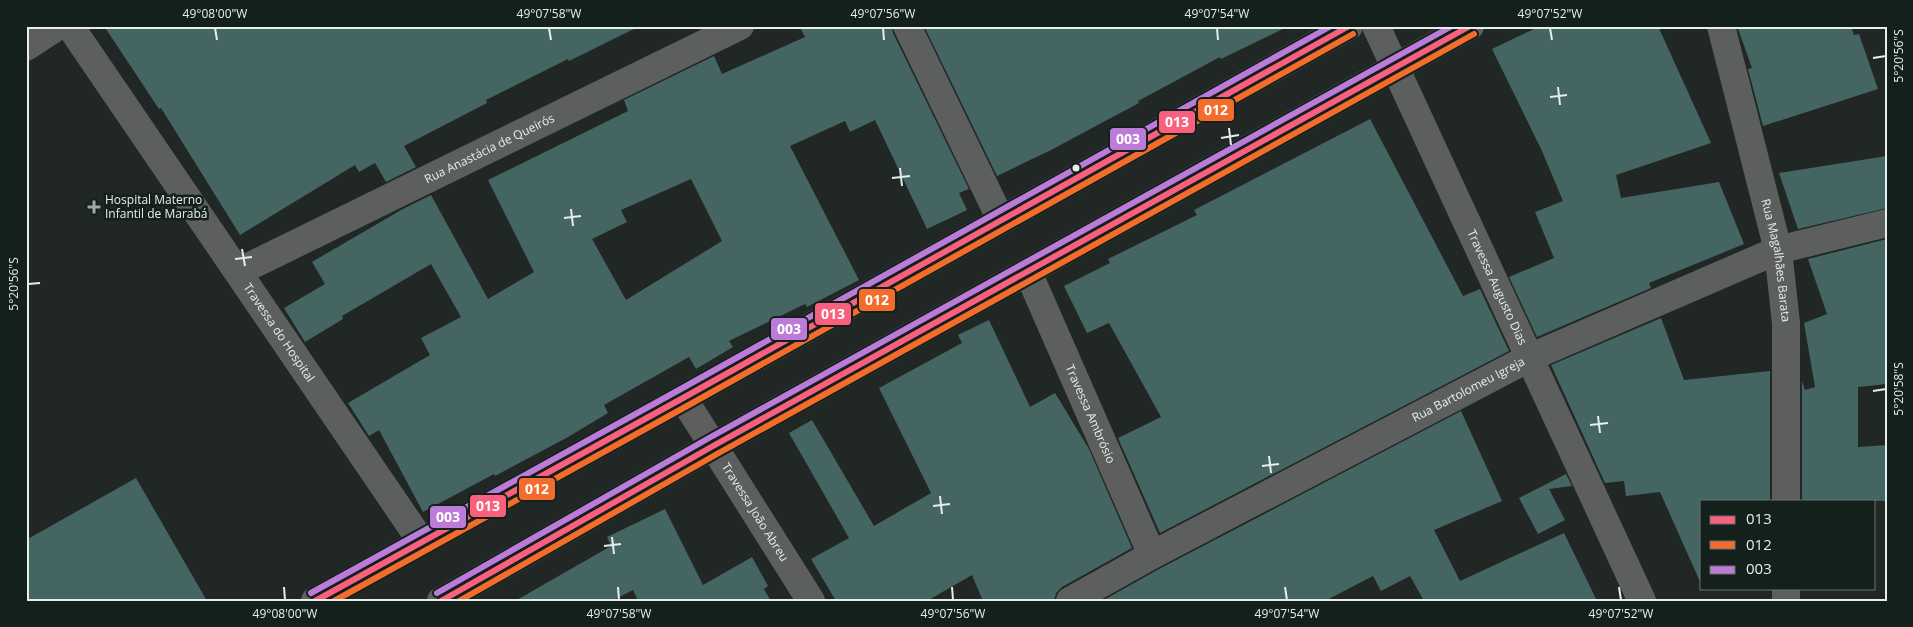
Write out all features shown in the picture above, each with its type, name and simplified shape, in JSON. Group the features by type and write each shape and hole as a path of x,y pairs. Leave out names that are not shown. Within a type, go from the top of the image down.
{"main road":[{"path":"315,601 1349,26"},
{"path":"441,601 713,446 1470,26"}],"street":[{"path":"26,47 58,26"},
{"name":"Travessa do Hospital","path":"70,26 422,541"},
{"name":"Rua Anastácia de Queirós","path":"238,272 740,26"},
{"path":"907,26 1002,220"},
{"name":"Travessa Augusto Dias","path":"1376,26 1531,357 1642,601"},
{"name":"Rua Magalhães Barata","path":"1721,26 1778,250 1786,323 1786,500"},
{"name":"Rua Bartolomeu Igreja","path":"1070,601 1152,555 1531,357 1778,250 1887,223"},
{"name":"Travessa Ambrósio","path":"1028,272 1152,555"},
{"name":"Travessa João Abreu","path":"683,398 811,601"}],"building":[{"path":"104,26 640,26 486,100 487,103 404,146 416,167 386,182 375,163 359,172 355,165 240,235 161,108 159,109"},
{"path":"799,26 892,26 893,33 969,189 959,193 967,210 927,229 875,120 850,132 845,121 790,146 859,280 807,307 805,304 729,341 733,347 696,369 689,357 604,405 608,413 568,437 423,512 379,430 369,436 348,403 430,355 421,338 461,317 431,264 342,316 343,319 305,342 284,308 325,284 312,262 401,210 431,195 488,299 534,272 488,180 628,111 624,100 714,56 722,74 805,37","holes":["691,179 722,241 626,300 592,239 627,222 621,210"]},
{"path":"924,26 1289,26 1221,59 1220,57 1051,150 997,176"},
{"path":"1540,26 1658,26 1711,143 1616,175 1621,198 1719,182 1744,244 1649,283 1651,288 1537,337 1509,277 1554,258 1535,212 1563,201 1542,151 1492,49"},
{"path":"1737,26 1851,26 1854,35 1859,34 1878,89 1763,126 1748,69 1752,68"},
{"path":"1370,119 1463,296 1480,289 1509,351 1160,533 1118,438 1161,417 1109,323 1087,333 1064,286 1110,263 1108,259 1197,215 1194,210"},
{"path":"1887,156 1887,208 1798,229 1779,173"},
{"path":"1887,239 1887,384 1858,387 1858,447 1887,445 1887,501 1802,500 1802,381 1805,390 1815,387 1804,323 1827,314 1808,259"},
{"path":"1661,318 1684,380 1770,371 1770,500 1700,500 1700,582 1660,492 1626,496 1624,481 1605,483 1551,365"},
{"path":"989,320 1030,407 1055,393 1089,449 1132,548 1062,587 1056,593 1054,601 983,601 972,575 927,601 836,601 811,559 849,538 789,433 812,420 874,526 931,493 879,388 962,343 958,335"},
{"path":"1461,411 1502,501 1434,530 1460,581 1564,533 1597,601 1420,601 1423,599 1410,576 1381,591 1373,576 1325,601 1102,601 1159,569"},
{"path":"1566,474 1572,486 1549,489 1565,520 1538,534 1519,498"},
{"path":"136,478 207,601 26,601 26,540"},
{"path":"665,509 703,585 752,557 768,586 764,589 771,601 638,601 633,590 612,601 515,601 611,546 607,537"}],"transit line":[{"name":"003","path":"311,593 1331,26"},
{"name":"013","path":"315,601 1349,26"},
{"name":"003","path":"437,593 709,438 1452,26"},
{"name":"013","path":"441,601 713,446 1470,26"},
{"name":"012","path":"334,601 1353,34"},
{"name":"012","path":"459,601 717,454 1474,34"}],"place":[{"name":"Hospital Materno Infantil de Marabá","path":"94,207"}]}
